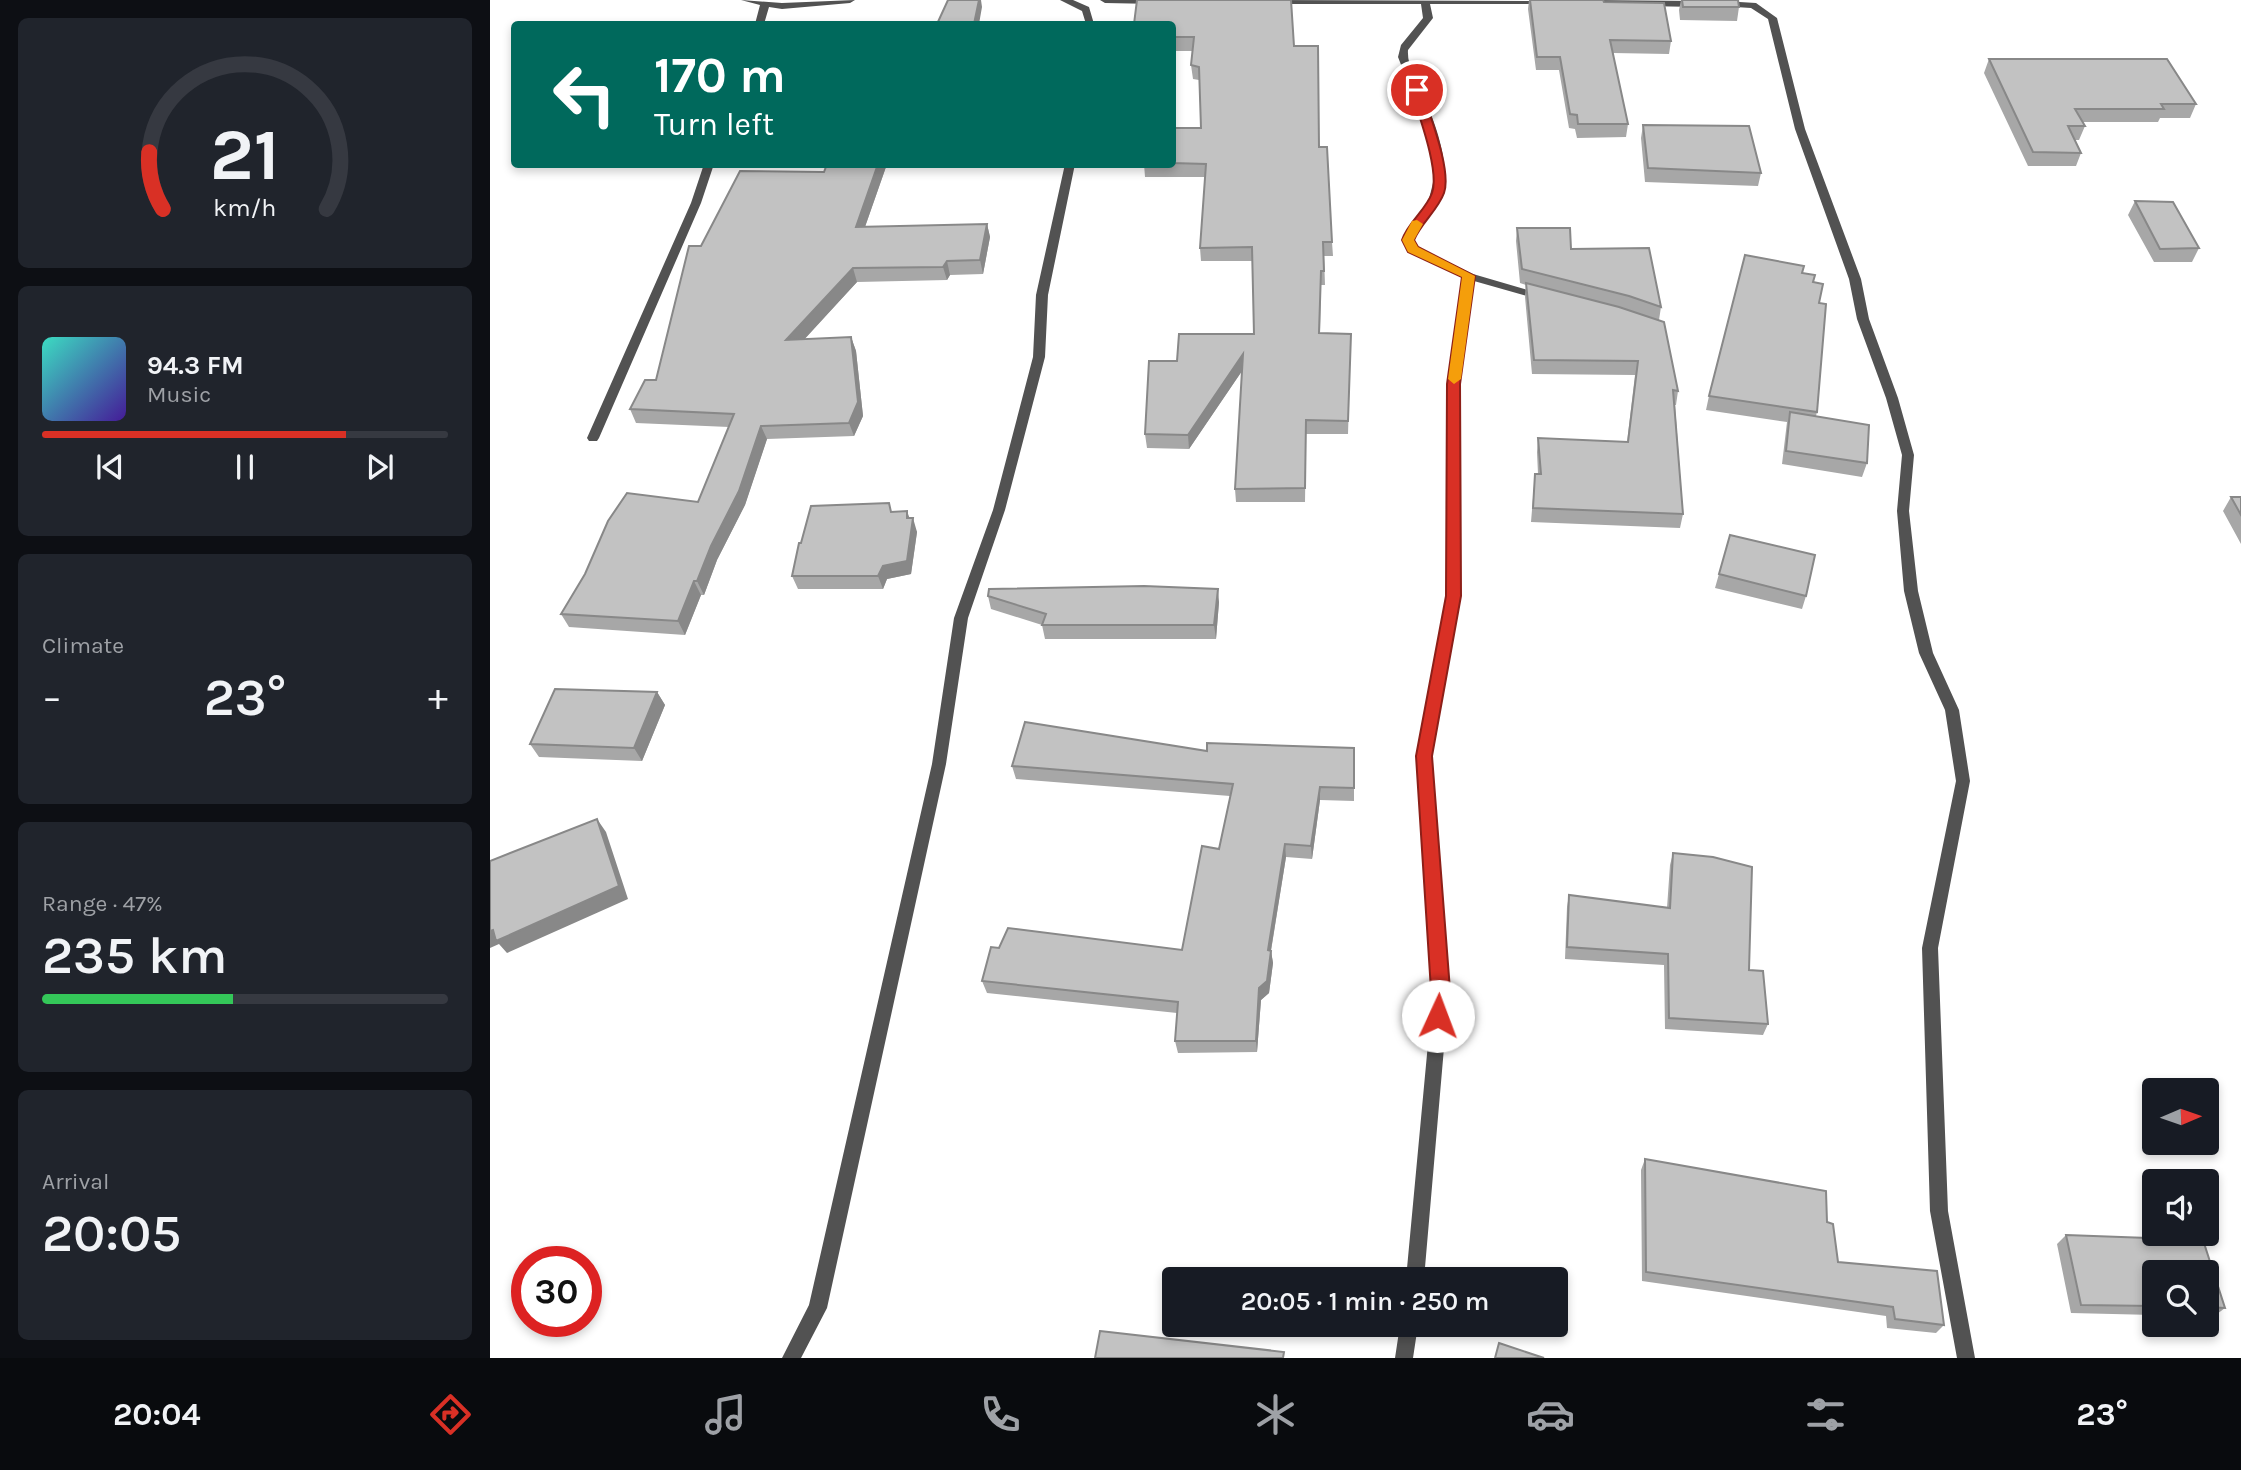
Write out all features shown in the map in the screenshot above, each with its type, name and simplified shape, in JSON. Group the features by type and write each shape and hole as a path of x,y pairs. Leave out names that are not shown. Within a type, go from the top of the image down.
{"street":[{"path":"746,0 782,6 850,0"},
{"path":"1065,0 1086,9 1089,21"},
{"path":"1105,0 1161,1"},
{"path":"1424,0 1429,13 1427,21 1409,39 1403,53 1404,66 1417,90 1427,120 1439,183 1438,193 1412,229 1408,240 1413,249 1469,276 1550,299"},
{"path":"1258,1 1553,1"},
{"path":"1581,2 1753,5 1772,18 1800,129 1855,279 1863,319 1896,409 1908,455 1903,511 1911,591 1926,653 1952,710 1963,781 1930,948 1939,1211 1966,1358"},
{"path":"762,21 765,4"},
{"path":"593,438 696,203 708,168"},
{"path":"791,1358 818,1308 939,764 961,618 999,510 1039,356 1042,295 1069,168"},
{"path":"1416,1267 1441,990 1424,756 1454,596 1454,384 1469,276"},
{"path":"1404,1358 1407,1337"}],"building":[{"path":"948,0 979,0 975,21 938,21"},
{"path":"1137,0 1291,0 1294,46 1318,46 1319,147 1327,147 1332,242 1323,242 1324,271 1321,271 1319,333 1351,334 1348,421 1306,420 1305,488 1235,489 1243,354 1188,435 1145,434 1149,361 1177,361 1179,334 1254,334 1252,247 1200,248 1206,164 1176,163 1176,128 1201,128 1199,67 1191,65 1194,37 1176,37 1176,21 1134,21"},
{"path":"1530,0 1664,3 1671,41 1610,40 1628,124 1578,124 1577,115 1570,114 1560,57 1537,57"},
{"path":"1682,0 1738,0 1739,7 1683,7"},
{"path":"1989,59 2167,59 2196,104 2161,104 2164,109 2075,109 2085,126 2068,126 2081,153 2033,152"},
{"path":"1643,125 1749,126 1761,173 1648,168"},
{"path":"826,168 877,168 856,227 987,224 980,260 947,261 943,267 853,268 786,340 851,337 858,402 849,423 761,426 739,491 711,546 697,581 694,581 678,621 561,614 585,574 608,521 627,493 698,502 734,414 630,409 645,380 656,380 689,246 701,246 740,171 824,172"},
{"path":"2135,201 2173,202 2199,248 2160,249"},
{"path":"1517,228 1570,228 1571,249 1649,248 1661,307 1629,296 1522,269"},
{"path":"1745,255 1804,266 1802,273 1815,275 1813,282 1823,284 1819,303 1826,304 1817,412 1709,396"},
{"path":"1526,283 1619,307 1664,322 1678,391 1673,390 1683,514 1533,508 1535,474 1541,474 1538,438 1628,442 1638,361 1534,360"},
{"path":"1790,412 1869,425 1867,463 1786,451"},
{"path":"2231,497 2241,497 2241,515"},
{"path":"889,503 891,512 907,511 907,518 913,518 907,561 883,566 878,576 792,576 811,506"},
{"path":"1730,535 1815,555 1806,596 1719,574"},
{"path":"1144,586 1218,589 1214,625 1042,625 1046,614 988,596 989,589"},
{"path":"555,689 657,692 634,748 530,744"},
{"path":"1025,722 1207,751 1207,743 1354,748 1354,788 1320,787 1311,846 1285,844 1268,950 1271,951 1267,981 1259,988 1256,1041 1175,1041 1178,1002 982,981 991,947 999,948 1008,928 1182,950 1202,846 1219,849 1233,784 1012,766"},
{"path":"597,819 619,886 496,941 493,930 490,931 490,861"},
{"path":"1673,853 1713,857 1752,867 1749,970 1763,971 1768,1024 1669,1018 1668,954 1567,947 1569,895 1670,908"},
{"path":"1645,1159 1826,1191 1827,1222 1833,1224 1838,1262 1937,1271 1944,1325 1895,1319 1893,1307 1646,1272"},
{"path":"2066,1235 2142,1238 2142,1246 2205,1246 2209,1260 2142,1260 2142,1306 2081,1305"},
{"path":"2219,1289 2225,1308 2219,1308"},
{"path":"1100,1331 1284,1352 1283,1358 1095,1358"},
{"path":"1499,1343 1544,1358 1495,1358"}],"slow traffic":[{"path":"1417,224 1408,240 1413,249 1469,276 1454,379"}],"route":[{"path":"1417,90 1439,173 1438,193 1425,215 1412,229 1408,240 1413,249 1469,276 1454,384 1454,596 1424,756 1441,990 1438,1016"}]}
